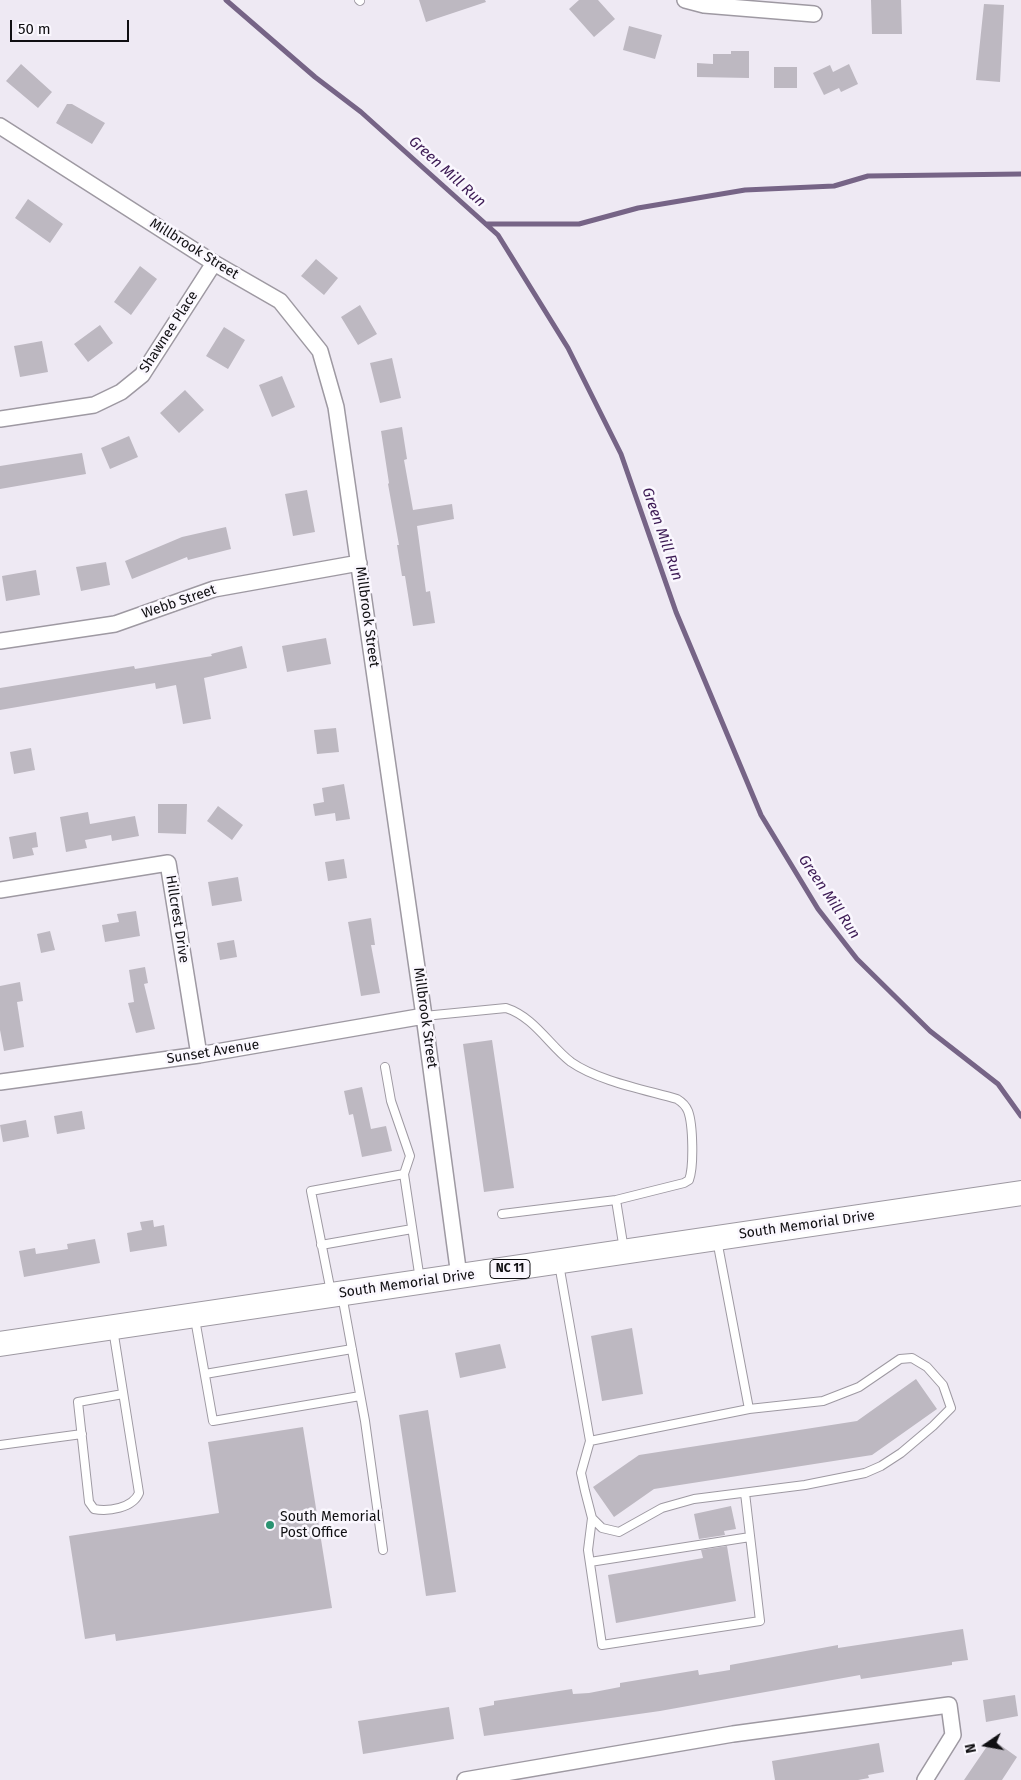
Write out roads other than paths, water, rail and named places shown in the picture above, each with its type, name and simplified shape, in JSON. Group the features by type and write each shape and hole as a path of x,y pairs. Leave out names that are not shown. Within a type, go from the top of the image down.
{"main road":[{"name":"South Memorial Drive","path":"0,1344 1021,1193"}],"street":[{"path":"686,0 704,5 814,14"},
{"name":"Millbrook Street","path":"0,126 214,263 280,301 320,351 336,407 424,1016 459,1276"},
{"name":"Shawnee Place","path":"0,419 94,405 121,392 142,375 214,263"},
{"name":"Webb Street","path":"0,641 115,624 214,589 359,563"},
{"name":"Hillcrest Drive","path":"0,890 168,863 199,1055"},
{"name":"Sunset Avenue","path":"0,1082 199,1055 424,1016"},
{"path":"465,1780 733,1734 949,1705 952,1735 924,1780"}],"lane":[{"path":"424,1016 506,1008 518,1012 571,1062 613,1081 677,1099 683,1103 688,1112 692,1170 689,1180 684,1183 616,1200 502,1214"},
{"path":"385,1067 391,1101 410,1156 404,1174 421,1282"},
{"path":"383,1550 352,1349 321,1246 311,1191 404,1174"},
{"path":"616,1200 624,1252"},
{"path":"321,1246 412,1229"},
{"path":"717,1238 749,1408"},
{"path":"558,1261 590,1442 581,1474 592,1518 588,1538 602,1645 760,1621 745,1492"},
{"path":"195,1315 213,1420 360,1396"},
{"path":"113,1328 139,1493 137,1500 127,1506 100,1511 94,1510 89,1502 78,1402 123,1394"},
{"path":"205,1374 352,1349"},
{"path":"590,1442 749,1408 823,1400 859,1387 900,1359 912,1358 927,1367 943,1385 951,1408 901,1453 881,1466 864,1473 805,1485 694,1498 662,1508 618,1532 602,1528 592,1518"},
{"path":"0,1445 82,1434"},
{"path":"590,1562 750,1537"}],"waterway":[{"name":"Green Mill Run","path":"226,0 315,77 361,112 498,235 568,348 621,454 676,612 761,815 818,909 857,959 930,1031 998,1084 1021,1116"},
{"path":"486,224 579,224 638,208 745,190 834,186 868,176 1021,174"}],"place":[{"name":"South Memorial Post Office","path":"270,1525"}]}
